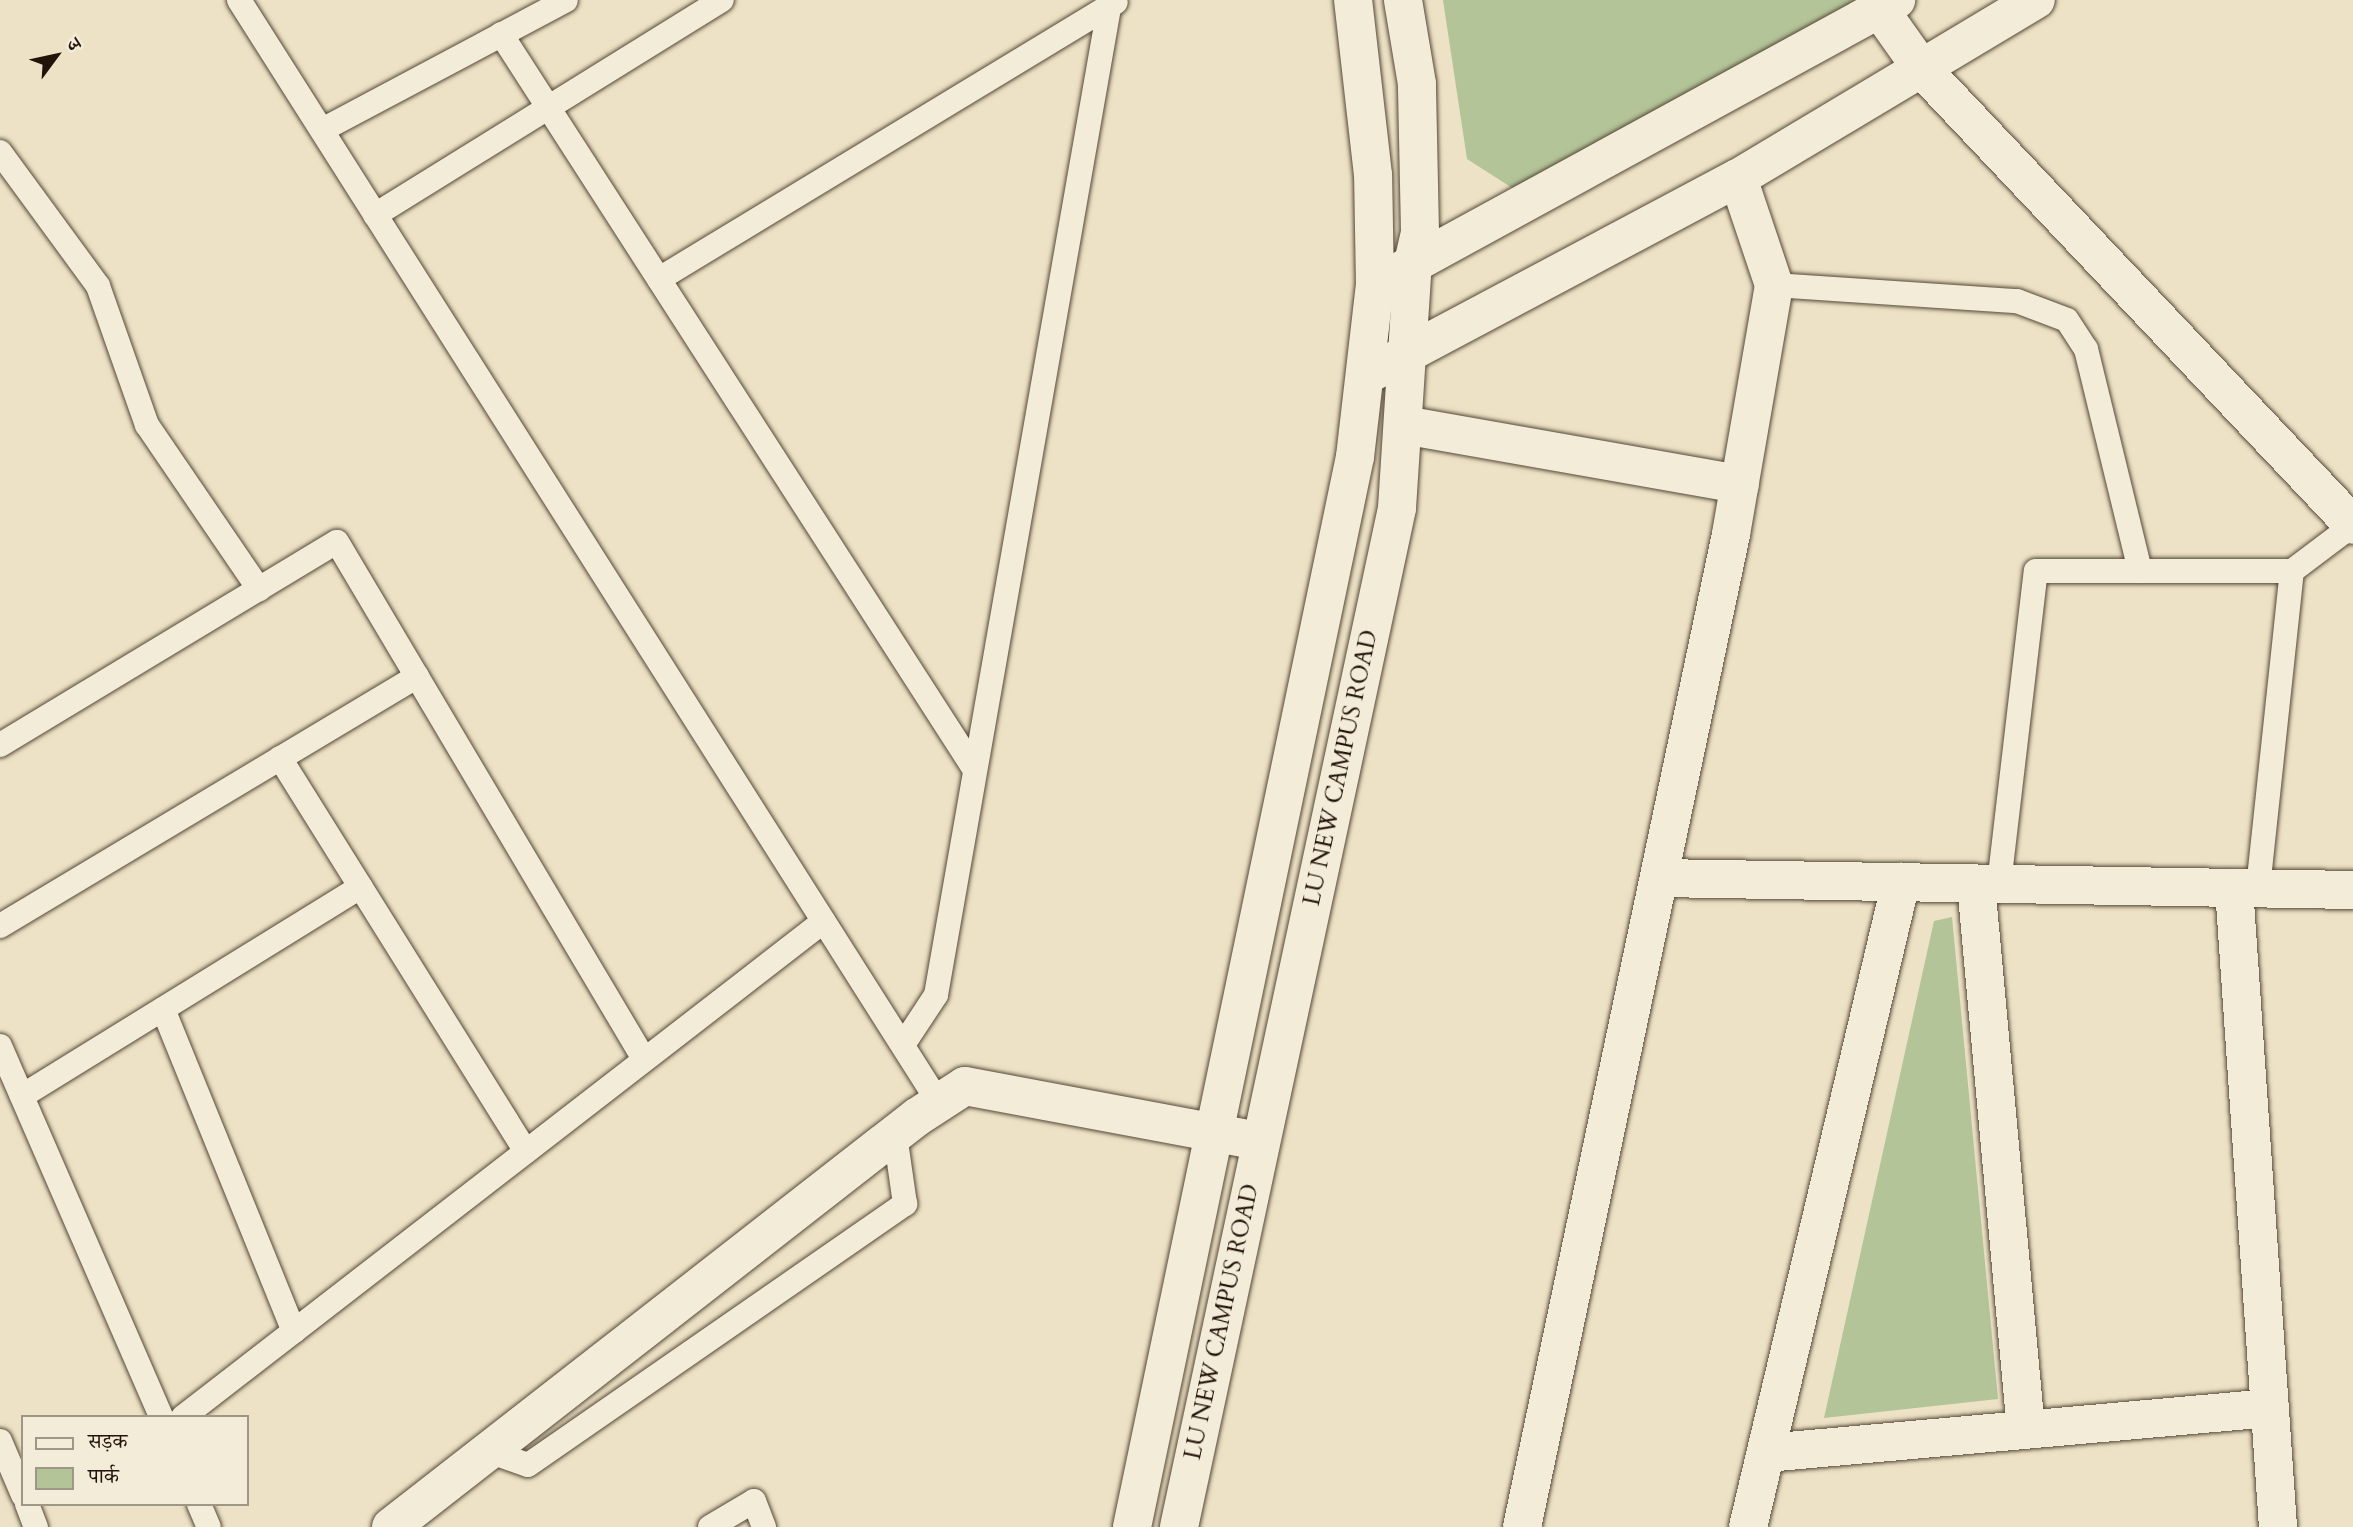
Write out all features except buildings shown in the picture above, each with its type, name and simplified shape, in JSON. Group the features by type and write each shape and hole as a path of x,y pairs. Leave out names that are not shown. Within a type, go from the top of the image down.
{"street":[{"name":"LU NEW CAMPUS ROAD","path":"1132,1527 1356,457 1375,285 1373,175 1353,0"},
{"name":"LU NEW CAMPUS ROAD","path":"1179,1527 1397,508 1410,355 1413,263 1420,232 1417,84 1403,0"},
{"path":"1367,375 1410,355 1738,178 2036,0"},
{"path":"1375,285 1888,5 1922,69 2353,525"},
{"path":"1522,1527 1740,484 1774,285 1738,178"},
{"path":"1404,425 1740,484"},
{"path":"1659,878 2353,890"},
{"path":"1748,1527 1901,882"},
{"path":"1988,884 2026,1430"},
{"path":"2246,888 2278,1527"},
{"path":"391,1527 895,1135 965,1086 1260,1141"},
{"path":"1766,1453 2270,1408"}],"lane":[{"path":"239,0 939,1103"},
{"path":"322,130 566,0"},
{"path":"376,215 722,0"},
{"path":"659,279 1114,4"},
{"path":"903,1045 936,995 1114,4"},
{"path":"502,34 975,770"},
{"path":"0,152 98,286 147,425 259,589"},
{"path":"1774,285 2017,301 2067,320 2087,349 2140,571"},
{"path":"1988,884 2036,572 2292,571 2353,525"},
{"path":"0,745 337,542 644,1059"},
{"path":"2246,888 2292,571"},
{"path":"0,926 417,676"},
{"path":"280,758 526,1151"},
{"path":"22,1096 360,887"},
{"path":"186,1415 824,921"},
{"path":"163,1009 294,1331"},
{"path":"0,1046 160,1415"},
{"path":"488,1451 528,1465 905,1204 895,1135"},
{"path":"0,1441 21,1490"},
{"path":"710,1527 754,1501 764,1527"},
{"path":"28,1506 36,1527"},
{"path":"200,1506 209,1527"}],"green space":[{"path":"1443,0 1856,0 1517,191 1467,159"},
{"path":"1952,917 1998,1399 1824,1418 1934,921"}]}
